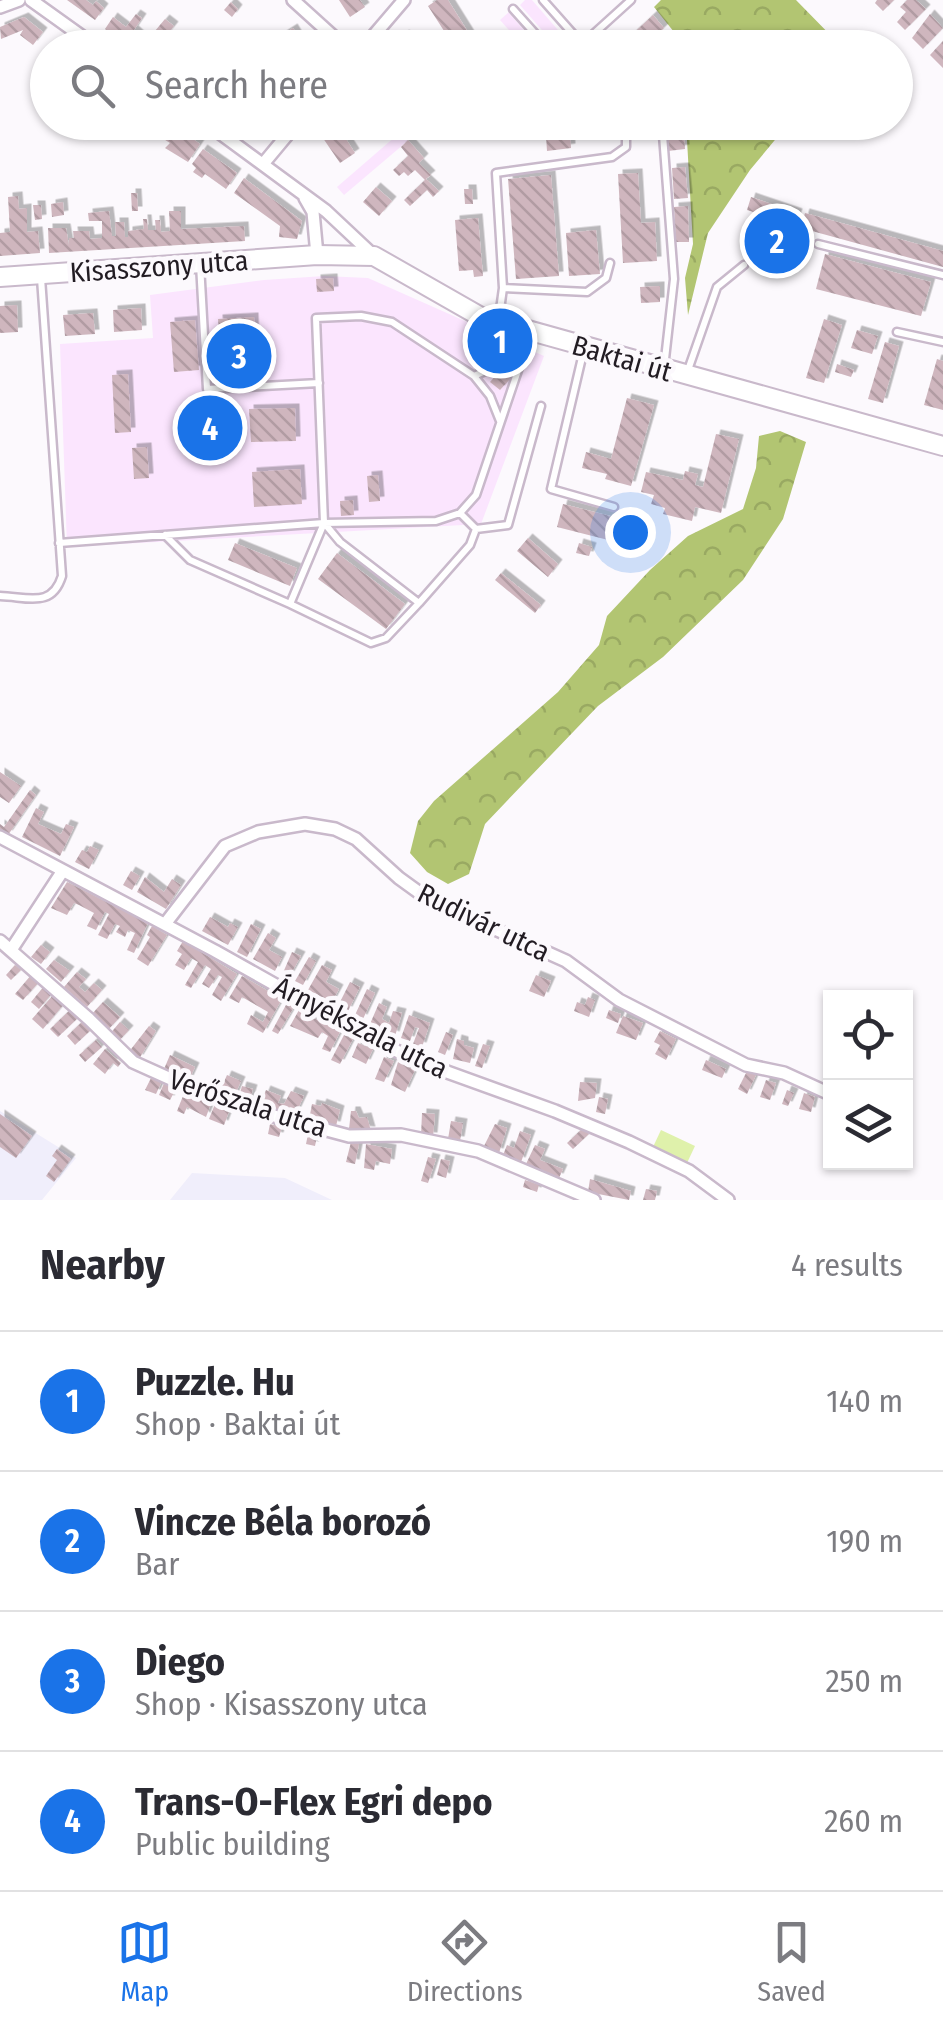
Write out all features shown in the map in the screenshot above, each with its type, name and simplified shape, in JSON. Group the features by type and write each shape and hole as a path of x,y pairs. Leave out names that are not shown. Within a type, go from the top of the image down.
{"main road":[{"name":"Baktai út","path":"317,255 374,256 457,305 515,327 943,446"},
{"name":"Kisasszony utca","path":"0,277 317,255"}],"street":[{"path":"0,7 18,0"},
{"path":"31,0 73,30"},
{"path":"293,0 326,30"},
{"path":"378,30 404,0"},
{"path":"229,140 355,236 374,256"},
{"path":"263,164 283,140"},
{"path":"302,194 313,212 317,255"},
{"name":"Rudivár utca","path":"165,924 224,846 258,832 289,826 335,829 356,839 398,878 428,899 566,962 618,1000 746,1065 784,1074 823,1091"},
{"name":"Árnyékszala utca","path":"0,836 377,1042 630,1142 689,1171 728,1200"},
{"path":"11,950 62,872"},
{"name":"Verőszala utca","path":"0,941 133,1062 160,1074 248,1108 349,1136 401,1136 478,1151 594,1200"}],"lane":[{"path":"543,0 567,30"},
{"path":"598,30 631,0"},
{"path":"513,8 532,30"},
{"path":"60,542 324,522 436,521 460,513 476,495 500,421 515,327 503,288 496,172 612,156 626,146 626,140"},
{"path":"663,140 674,278 664,369"},
{"path":"818,244 943,275"},
{"path":"200,263 207,389 319,383"},
{"path":"503,288 586,292 606,278 610,263"},
{"path":"686,376 717,287 744,265"},
{"path":"0,596 47,598 57,591 62,576 41,274"},
{"path":"290,604 324,522 316,318 361,316 392,322 474,376 490,396 500,421"},
{"path":"474,376 499,365 515,327"},
{"path":"897,332 943,342"},
{"path":"585,347 551,489 614,507"},
{"path":"476,529 508,524 540,406"},
{"path":"460,513 476,529"},
{"path":"324,522 340,542 419,603"},
{"path":"165,534 190,560 371,644 386,638 419,603 470,544 476,529"}],"shaded area":[{"path":"532,0 558,30 542,30 520,5"},
{"path":"509,12 524,30 509,30 500,20"},
{"path":"391,140 409,140 344,195 337,187"},
{"path":"324,276 368,278 544,356 481,524 67,547 60,344 153,338 150,295"},
{"path":"0,1111 76,1158 42,1200 0,1200"},
{"path":"192,1173 285,1178 332,1200 170,1200"}],"green space":[{"path":"661,0 796,0 825,30 672,30 654,7"},
{"path":"687,140 775,140 708,233 688,315 685,278 693,244"},
{"path":"780,431 806,442 783,519 743,580 663,657 598,706 485,824 469,874 448,884 427,872 410,853 418,821 434,801 558,692 599,645 607,616 650,570 688,536 743,509 756,468 759,436"},
{"path":"661,1130 695,1146 687,1163 653,1147"}],"building":[{"path":"67,0 86,0 93,5 96,1 104,8 95,20"},
{"path":"339,0 360,0 365,7 350,17"},
{"path":"437,0 448,0 467,30 443,30 428,6"},
{"path":"894,0 883,11 875,3"},
{"path":"907,0 916,0 926,9 905,30 897,22 906,12 900,7"},
{"path":"231,2 238,9 232,17 224,10"},
{"path":"136,14 142,18 134,30 105,29 113,17 126,27"},
{"path":"930,14 943,28 923,49 913,37"},
{"path":"653,15 664,28 662,30 637,30"},
{"path":"24,17 40,30 30,30 30,43 20,35 23,30 1,39 0,27"},
{"path":"165,19 174,26 171,30 156,30"},
{"path":"943,41 943,68 930,55"},
{"path":"165,140 194,140 200,144 188,162 165,148 170,143"},
{"path":"324,140 347,140 355,153 340,163"},
{"path":"408,140 424,158 419,163 431,175 426,179 439,191 433,197 427,190 410,206 404,200 425,180 415,170 408,176 404,172 399,176 393,170 408,156 401,147"},
{"path":"546,140 570,140 571,148 547,151"},
{"path":"667,140 684,140 685,149 668,151"},
{"path":"203,149 237,173 226,189 205,174 202,178 193,172 196,168 192,164"},
{"path":"685,167 688,198 674,199 672,168"},
{"path":"638,173 641,223 655,222 657,261 623,263 618,174"},
{"path":"551,175 559,276 516,279 508,179"},
{"path":"244,178 302,221 297,239 279,237 280,226 234,193"},
{"path":"376,187 392,201 379,216 363,202"},
{"path":"464,189 472,189 473,204 465,204"},
{"path":"131,193 137,193 138,211 132,211"},
{"path":"18,196 19,209 27,208 27,232 38,231 40,253 0,256 0,233 10,232 8,197"},
{"path":"751,197 798,213 781,264 765,259 778,220 747,210"},
{"path":"63,202 64,215 52,217 51,204"},
{"path":"33,205 41,205 42,219 35,220"},
{"path":"688,206 689,242 676,242 674,207"},
{"path":"109,211 112,236 116,236 115,222 124,222 128,237 128,231 144,229 143,219 147,219 148,230 156,230 155,220 160,220 161,232 170,231 169,211 181,211 181,229 244,226 245,241 49,253 48,228 66,228 69,245 73,231 89,231 90,239 102,238 102,221 89,221 88,213"},
{"path":"805,213 943,251 943,267 801,228"},
{"path":"478,218 483,276 474,277 473,270 459,271 455,220"},
{"path":"596,230 600,274 569,276 566,233"},
{"path":"825,254 931,282 921,316 816,289"},
{"path":"333,278 334,291 317,292 316,279"},
{"path":"660,286 660,302 641,303 640,287"},
{"path":"17,305 18,332 0,333 0,306"},
{"path":"141,308 142,330 114,332 113,310"},
{"path":"93,313 95,334 65,336 63,315"},
{"path":"254,317 256,371 223,374 218,319"},
{"path":"824,319 842,325 824,383 806,378"},
{"path":"195,320 199,370 174,372 170,322"},
{"path":"857,330 878,336 872,354 851,348"},
{"path":"885,342 899,346 883,403 868,399"},
{"path":"937,359 943,361 943,410 924,405"},
{"path":"837,364 854,370 851,377 835,372"},
{"path":"498,373 511,378 500,390 490,382"},
{"path":"128,374 131,432 115,433 112,375"},
{"path":"627,398 654,405 631,486 582,468 586,452 611,459"},
{"path":"295,408 296,441 251,442 249,409"},
{"path":"227,409 229,444 178,447 181,412"},
{"path":"716,434 739,439 721,513 695,507 692,521 663,514 665,508 651,504 654,495 641,492 646,472 683,480 685,471 698,474 695,485 703,487"},
{"path":"147,447 149,478 134,479 132,448"},
{"path":"300,469 302,504 254,507 252,472"},
{"path":"378,475 380,501 369,502 367,476"},
{"path":"353,500 354,515 341,516 340,501"},
{"path":"563,504 622,519 616,542 557,527"},
{"path":"528,538 558,564 548,577 517,551"},
{"path":"235,543 297,568 290,586 228,560"},
{"path":"579,543 592,547 589,556 576,553"},
{"path":"337,553 405,604 386,629 318,579"},
{"path":"501,573 541,605 535,613 495,580"},
{"path":"0,772 21,786 9,803 0,797"},
{"path":"30,790 36,795 8,835 0,824 4,827"},
{"path":"36,808 44,812 38,824 61,834 66,824 74,827 60,856 22,837"},
{"path":"90,846 99,850 89,869 75,862 82,850 87,852"},
{"path":"131,871 140,876 132,890 123,885"},
{"path":"145,877 164,892 172,879 181,885 166,909 137,892"},
{"path":"67,882 148,923 134,953 127,950 135,933 128,930 125,937 116,932 120,926 115,924 107,939 98,935 109,914 105,912 96,930 87,926 94,913 79,905 74,903 67,915 51,908"},
{"path":"210,917 228,927 230,923 238,927 228,945 202,931"},
{"path":"251,924 261,929 247,957 237,952"},
{"path":"152,926 167,935 148,966 137,959"},
{"path":"268,933 276,938 269,950 282,957 275,971 253,959"},
{"path":"183,941 237,974 221,1001 212,995 222,977 218,975 209,988 202,984 211,969 205,965 191,988 185,985 198,962 191,958 184,970 175,965 182,954 177,951"},
{"path":"41,945 50,952 41,964 31,957"},
{"path":"292,952 301,956 288,979 282,975"},
{"path":"309,957 316,961 303,985 295,981"},
{"path":"54,960 70,971 61,982 46,969"},
{"path":"15,965 21,970 11,980 6,975"},
{"path":"322,965 332,970 326,982 339,989 332,1002 308,990"},
{"path":"77,972 86,979 79,987 85,992 94,983 102,990 87,1007 64,987"},
{"path":"32,974 40,981 23,1000 15,994"},
{"path":"536,975 551,981 544,997 529,991"},
{"path":"242,976 282,999 263,1033 247,1024 251,1015 263,1022 268,1012 242,997 239,1003 229,998"},
{"path":"350,982 360,987 348,1011 338,1006"},
{"path":"45,985 54,991 39,1009 31,1002"},
{"path":"367,989 375,993 363,1019 355,1015"},
{"path":"54,994 65,1003 43,1029 32,1019"},
{"path":"588,997 595,1000 589,1017 574,1011 577,1002 585,1005"},
{"path":"103,1002 120,1017 108,1030 91,1015"},
{"path":"287,1003 294,1007 278,1034 272,1031"},
{"path":"379,1003 387,1007 382,1019 389,1023 393,1011 402,1013 395,1036 370,1024"},
{"path":"71,1009 79,1017 58,1037 50,1029"},
{"path":"299,1010 340,1032 330,1052 322,1049 328,1036 322,1032 318,1038 290,1026"},
{"path":"609,1010 621,1014 618,1023 606,1018"},
{"path":"409,1015 430,1023 422,1047 413,1044 419,1028 415,1027 410,1041 401,1038"},
{"path":"623,1016 643,1023 636,1040 616,1033"},
{"path":"83,1021 91,1030 75,1045 67,1036"},
{"path":"120,1022 129,1030 117,1043 109,1035"},
{"path":"149,1026 156,1031 139,1059 128,1053"},
{"path":"660,1031 676,1039 666,1060 655,1054 660,1045 654,1042"},
{"path":"446,1032 453,1035 445,1055 438,1052"},
{"path":"344,1035 353,1039 340,1064 331,1060"},
{"path":"457,1039 474,1048 470,1063 453,1059"},
{"path":"96,1040 102,1047 85,1062 79,1055"},
{"path":"358,1043 373,1049 366,1064 352,1057"},
{"path":"483,1044 490,1046 482,1068 475,1066"},
{"path":"105,1049 121,1063 118,1067 113,1063 105,1074 93,1064"},
{"path":"170,1055 195,1067 189,1080 164,1069"},
{"path":"384,1057 394,1061 384,1082 375,1079"},
{"path":"706,1060 726,1069 722,1078 702,1070"},
{"path":"398,1062 415,1070 405,1092 391,1085"},
{"path":"747,1071 756,1075 747,1094 738,1089"},
{"path":"227,1075 241,1081 234,1097 220,1091"},
{"path":"152,1076 162,1081 156,1094 145,1090"},
{"path":"766,1080 776,1083 770,1100 760,1097"},
{"path":"165,1081 177,1087 170,1100 159,1095"},
{"path":"580,1082 597,1083 595,1098 578,1101"},
{"path":"242,1086 253,1089 249,1103 238,1100"},
{"path":"266,1090 281,1096 278,1103 284,1104 291,1091 304,1096 294,1117 259,1107"},
{"path":"787,1090 794,1093 788,1106 782,1104"},
{"path":"185,1091 212,1101 206,1117 187,1107 184,1114 177,1111"},
{"path":"804,1093 815,1097 811,1112 799,1109"},
{"path":"599,1097 608,1099 605,1114 596,1112"},
{"path":"322,1103 340,1110 336,1126 309,1120 312,1104"},
{"path":"215,1104 230,1109 224,1125 209,1119"},
{"path":"351,1111 356,1111 359,1118 367,1117 371,1131 349,1129"},
{"path":"422,1113 435,1114 433,1137 421,1136"},
{"path":"0,1114 32,1136 16,1158 0,1147"},
{"path":"451,1121 463,1123 460,1141 448,1139"},
{"path":"270,1124 282,1127 279,1137 268,1134"},
{"path":"495,1124 507,1128 499,1153 483,1148"},
{"path":"583,1128 589,1134 573,1149 567,1143"},
{"path":"520,1131 531,1135 521,1162 503,1155 507,1145 514,1148"},
{"path":"308,1134 317,1136 315,1146 306,1144"},
{"path":"351,1142 359,1144 355,1164 346,1162"},
{"path":"366,1144 392,1149 390,1164 376,1161 374,1170 364,1168"},
{"path":"535,1145 545,1149 540,1160 563,1169 559,1178 526,1164"},
{"path":"57,1149 71,1159 54,1182 46,1176 57,1160 52,1156"},
{"path":"428,1157 436,1159 428,1183 421,1181"},
{"path":"441,1159 450,1161 446,1178 437,1175"},
{"path":"590,1179 631,1191 629,1200 588,1192"},
{"path":"525,1180 539,1185 537,1192 523,1187"},
{"path":"646,1189 657,1191 655,1200 643,1200"}],"place":[{"name":"Vincze Béla borozó","path":"777,241"},
{"name":"Puzzle. Hu","path":"500,341"},
{"name":"Diego","path":"239,356"},
{"name":"Trans-O-Flex Egri depo","path":"210,428"}]}
